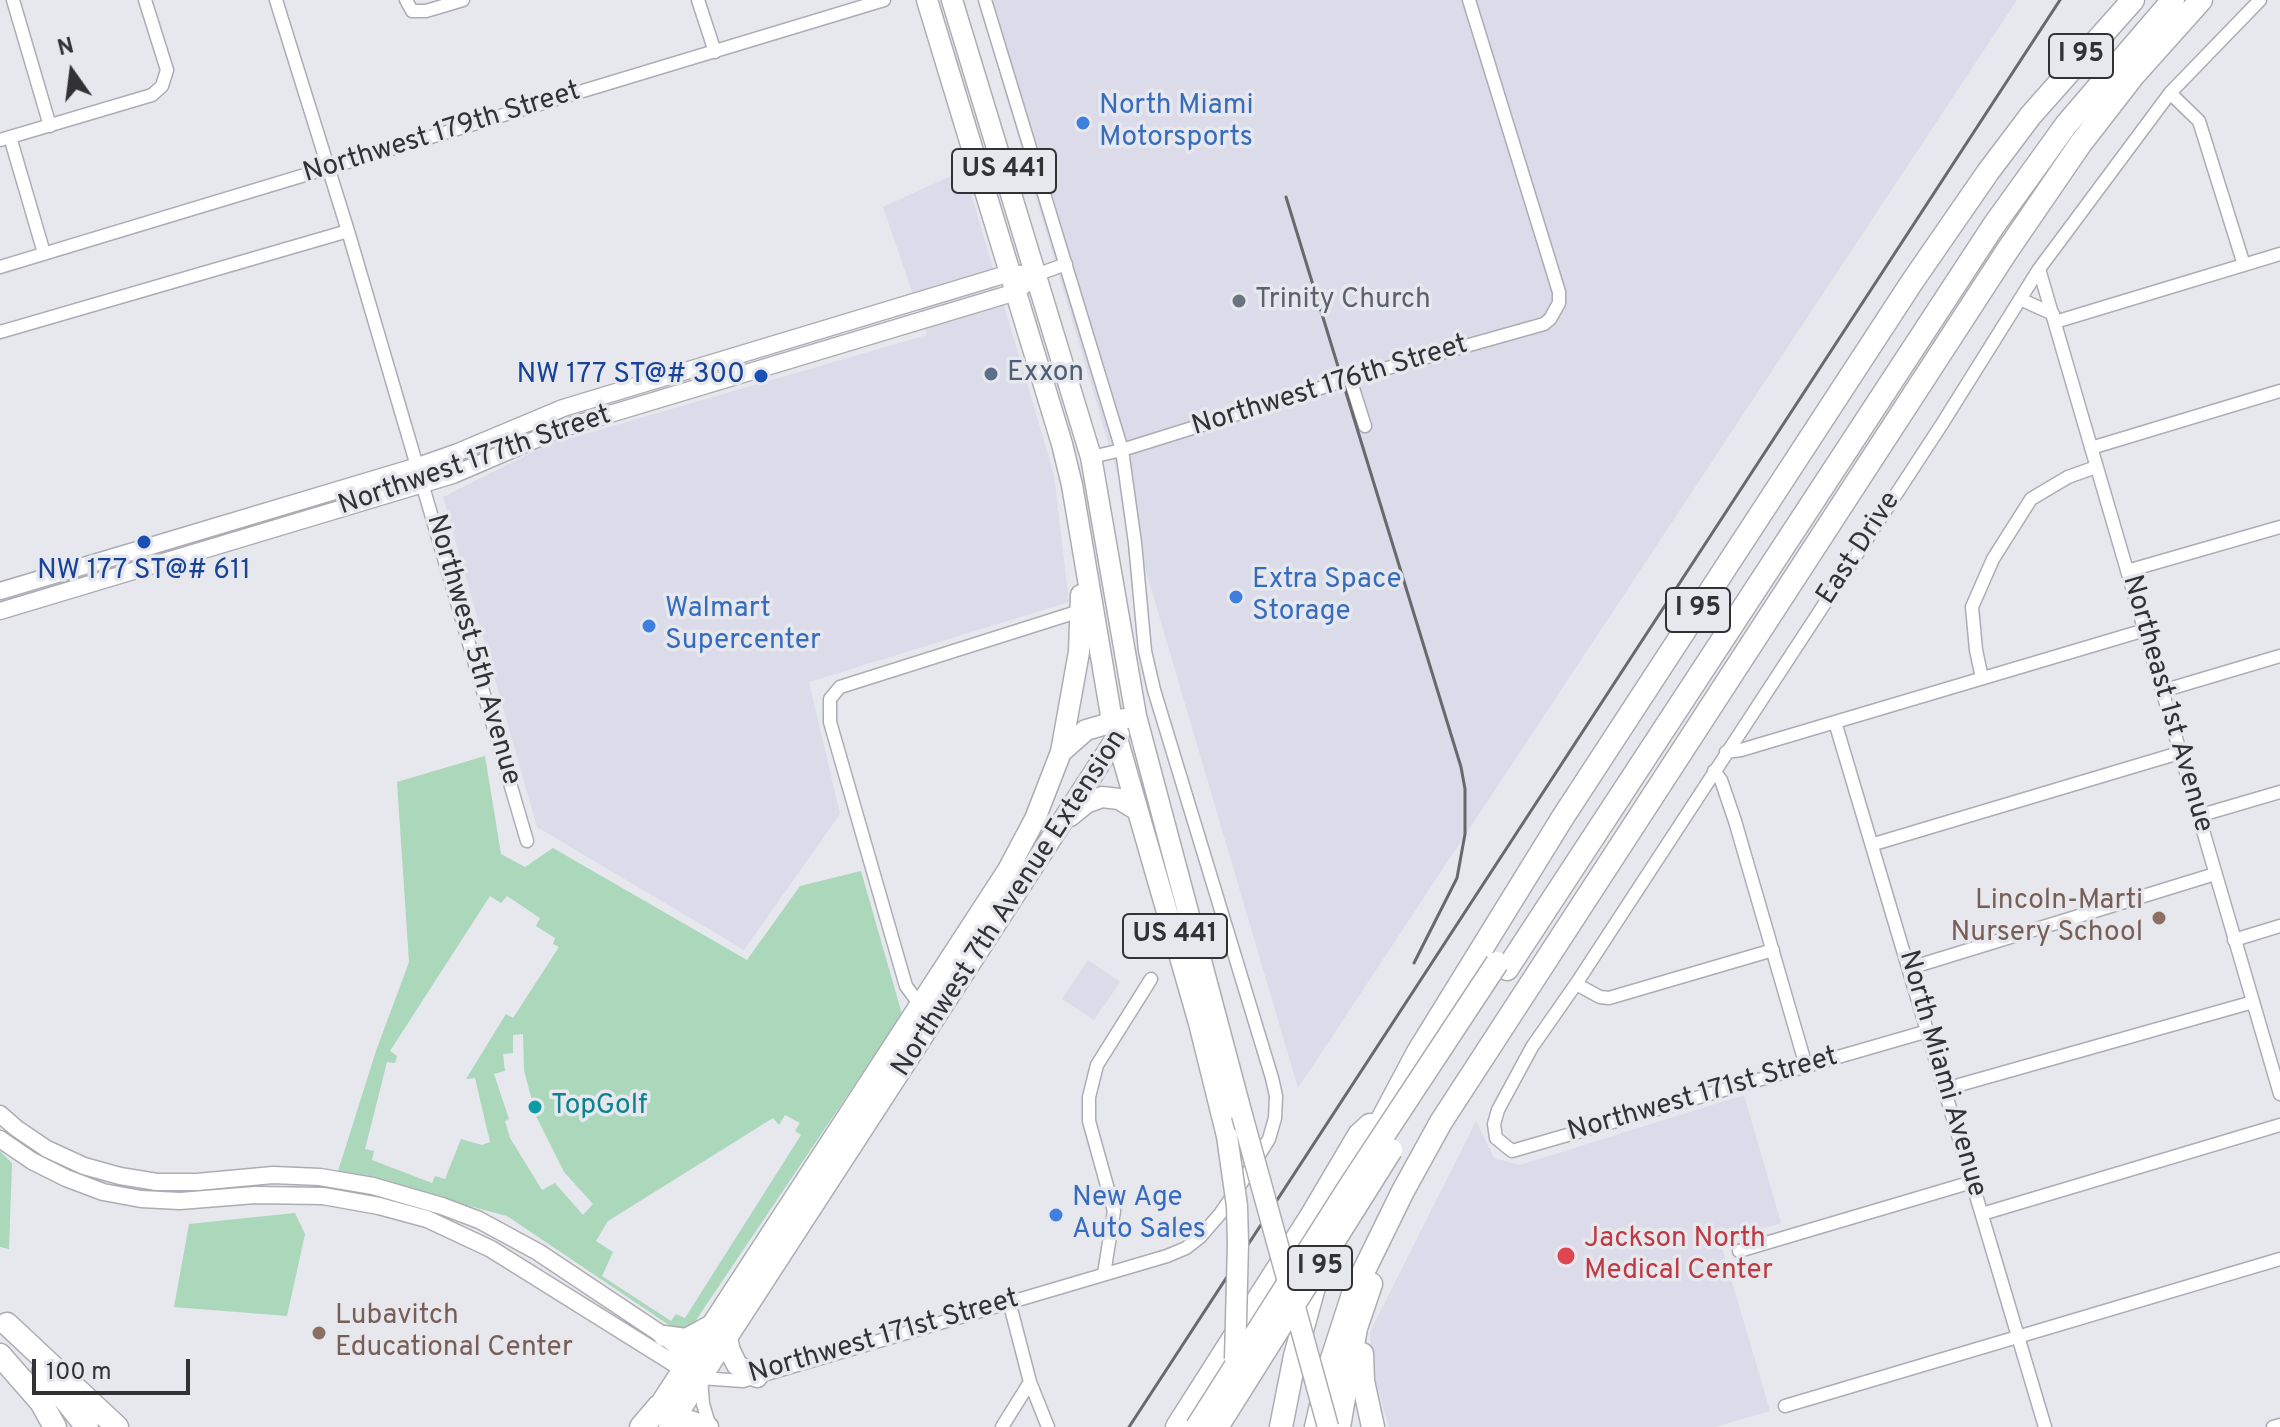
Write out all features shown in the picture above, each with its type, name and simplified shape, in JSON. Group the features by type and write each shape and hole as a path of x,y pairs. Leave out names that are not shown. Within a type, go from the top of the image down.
{"highway":[{"name":"I 95","path":"1281,1427 1295,1356 1337,1217 1382,1116 1465,974 1563,817 1912,282 2031,115 2133,0"},
{"path":"1217,1427 1502,966 2019,166 2094,67 2153,0"},
{"path":"1197,1427 1350,1186 1502,966 1994,225 2066,125 2173,0"},
{"name":"I 95","path":"1316,1427 1349,1305 1441,1122 2007,251 2115,98 2201,0"},
{"path":"1177,1427 1359,1135 1382,1116"},
{"path":"1373,1427 1363,1381 1362,1317 1379,1240"},
{"path":"1339,1427 1356,1328 1362,1317"},
{"path":"3,1321 87,1427"},
{"path":"3,1321 117,1427"},
{"path":"0,1355 41,1402 55,1427"},
{"path":"1187,1427 1197,1397"},
{"path":"643,1427 666,1419"}],"main road":[{"name":"US 441","path":"927,0 1062,444 1114,730 1199,1023 1227,1136 1237,1206 1238,1243 1233,1427"},
{"name":"US 441","path":"952,0 1091,457 1136,716 1328,1427"},
{"path":"1061,752 1078,660 1082,547"},
{"name":"Northwest 7th Avenue Extension","path":"927,1012 1035,819 1061,752 1079,734 1114,730 1136,716"},
{"name":"Northwest 7th Avenue Extension","path":"666,1419 691,1369 720,1332 927,1012 1064,821 1114,730"},
{"path":"1064,821 1086,803 1102,797 1119,799 1137,810"},
{"path":"664,1336 686,1339 720,1332 737,1365 757,1377"},
{"path":"666,1419 690,1421 709,1427"}],"street":[{"path":"13,0 50,126"},
{"path":"44,253 5,138 152,95 162,86 167,70 145,0"},
{"name":"Northwest 5th Avenue","path":"276,0 424,485 527,841"},
{"path":"409,5 426,11 463,0"},
{"path":"698,0 715,52"},
{"name":"Northwest 179th Street","path":"0,267 884,0"},
{"path":"985,0 1122,450"},
{"name":"Northwest 176th Street","path":"1091,457 1544,324 1550,319 1559,303 1559,292 1469,0"},
{"name":"East Drive","path":"1494,1124 1498,1110 1532,1047 1942,424 2039,269 2170,93 2260,0"},
{"path":"2170,93 2199,121 2244,265"},
{"path":"0,332 348,231"},
{"path":"2020,299 2054,318 2280,254"},
{"name":"Northwest 177th Street","path":"0,611 424,485 470,469 560,429 1066,264"},
{"name":"Northeast 1st Avenue","path":"2039,269 2234,940 2253,1002 2275,1056 2280,1094"},
{"name":"Northwest 177th Street","path":"0,591 418,466 563,408 1013,283"},
{"path":"1350,379 1365,426"},
{"path":"2091,448 2280,391"},
{"name":"Northwest 171st Street","path":"691,1369 743,1381 1167,1256 1186,1248 1210,1225 1269,1139 1275,1118 1276,1096 1145,651 1122,450"},
{"path":"1982,678 1972,607 1993,559 2031,499 2068,477 2096,467"},
{"path":"2127,571 2280,527"},
{"path":"927,1012 906,986 830,722 830,699 840,687 1080,611"},
{"path":"1726,752 2145,630"},
{"path":"2162,691 2280,656"},
{"name":"North Miami Avenue","path":"1835,722 1874,844 2045,1427"},
{"path":"1874,844 2179,753"},
{"path":"1714,771 1721,780 1735,821 1806,1066"},
{"path":"2198,816 2280,792"},
{"path":"1910,968 2215,874"},
{"path":"2234,940 2280,926"},
{"path":"1576,984 1600,997 1609,998 1773,950"},
{"path":"1104,1274 1114,1211 1089,1121 1089,1097 1097,1065 1151,979"},
{"path":"1945,1089 2253,1002"},
{"name":"Northwest 171st Street","path":"1494,1124 1496,1138 1512,1151 1928,1031"},
{"path":"0,1114 47,1149 84,1166 120,1176 157,1182 273,1175 320,1177 373,1186 479,1220 538,1252 664,1336 691,1369 709,1427"},
{"path":"1982,1214 2280,1125"},
{"path":"0,1139 32,1161 66,1178 116,1194 180,1201 255,1195 323,1196 427,1219 491,1249 691,1369"},
{"path":"1739,1251 1972,1182"},
{"path":"1785,1406 2280,1259"},
{"path":"1009,1301 1030,1382 1048,1427"},
{"path":"1002,1427 1030,1382"},
{"path":"2273,1427 2280,1425"}],"shaded area":[{"path":"978,0 2017,0 1298,1088"},
{"path":"964,170 1054,475 1069,602 809,682 840,814 744,950 537,827 443,497 547,445 927,335 883,207"},
{"path":"1088,960 1120,982 1094,1020 1062,999"},
{"name":"Jackson North Medical Center","path":"1744,1095 1781,1223 1720,1241 1770,1411 1715,1427 1389,1427 1372,1369 1370,1332 1476,1121 1494,1158 1520,1165"}],"green space":[{"path":"485,756 501,854 525,867 553,848 747,960 800,886 861,871 902,1014 690,1329 668,1328 669,1325 507,1216 338,1171 376,1051 409,962 397,782","holes":["490,896 501,903 507,896 540,918 536,926 555,938 553,944 559,947 513,1018 506,1014 466,1079 475,1078 490,1142 482,1145 461,1139 445,1179 435,1176 432,1183 372,1160 374,1151 365,1149 387,1062 395,1063 397,1056 390,1051","523,1034 524,1070 536,1116 564,1172 593,1204 583,1215 555,1183 542,1190 510,1138 505,1121 509,1119 494,1074 505,1071 503,1054 513,1053 513,1035","785,1115 800,1123 795,1131 801,1135 685,1318 676,1314 671,1321 602,1276 613,1252 596,1241 608,1221 773,1118 779,1125"]},
{"path":"0,1151 12,1163 9,1249 0,1247"},
{"path":"295,1213 305,1234 287,1316 174,1307 189,1224"}],"railway":[{"path":"1129,1427 2060,0"},
{"path":"1286,197 1461,767 1465,789 1465,834 1457,878 1414,963"}],"place":[{"name":"North Miami Motorsports","path":"1083,123"},
{"name":"Trinity Church","path":"1239,301"},
{"name":"Exxon","path":"991,374"},
{"name":"NW 177 ST@# 300","path":"761,376"},
{"name":"NW 177 ST@# 611","path":"144,542"},
{"name":"Extra Space Storage","path":"1236,597"},
{"name":"Walmart Supercenter","path":"649,626"},
{"name":"Lincoln-Marti Nursery School","path":"2159,918"},
{"name":"TopGolf","path":"535,1107"},
{"name":"New Age Auto Sales","path":"1056,1215"},
{"name":"Jackson North Medical Center","path":"1566,1256"},
{"name":"Lubavitch Educational Center","path":"319,1333"}]}
